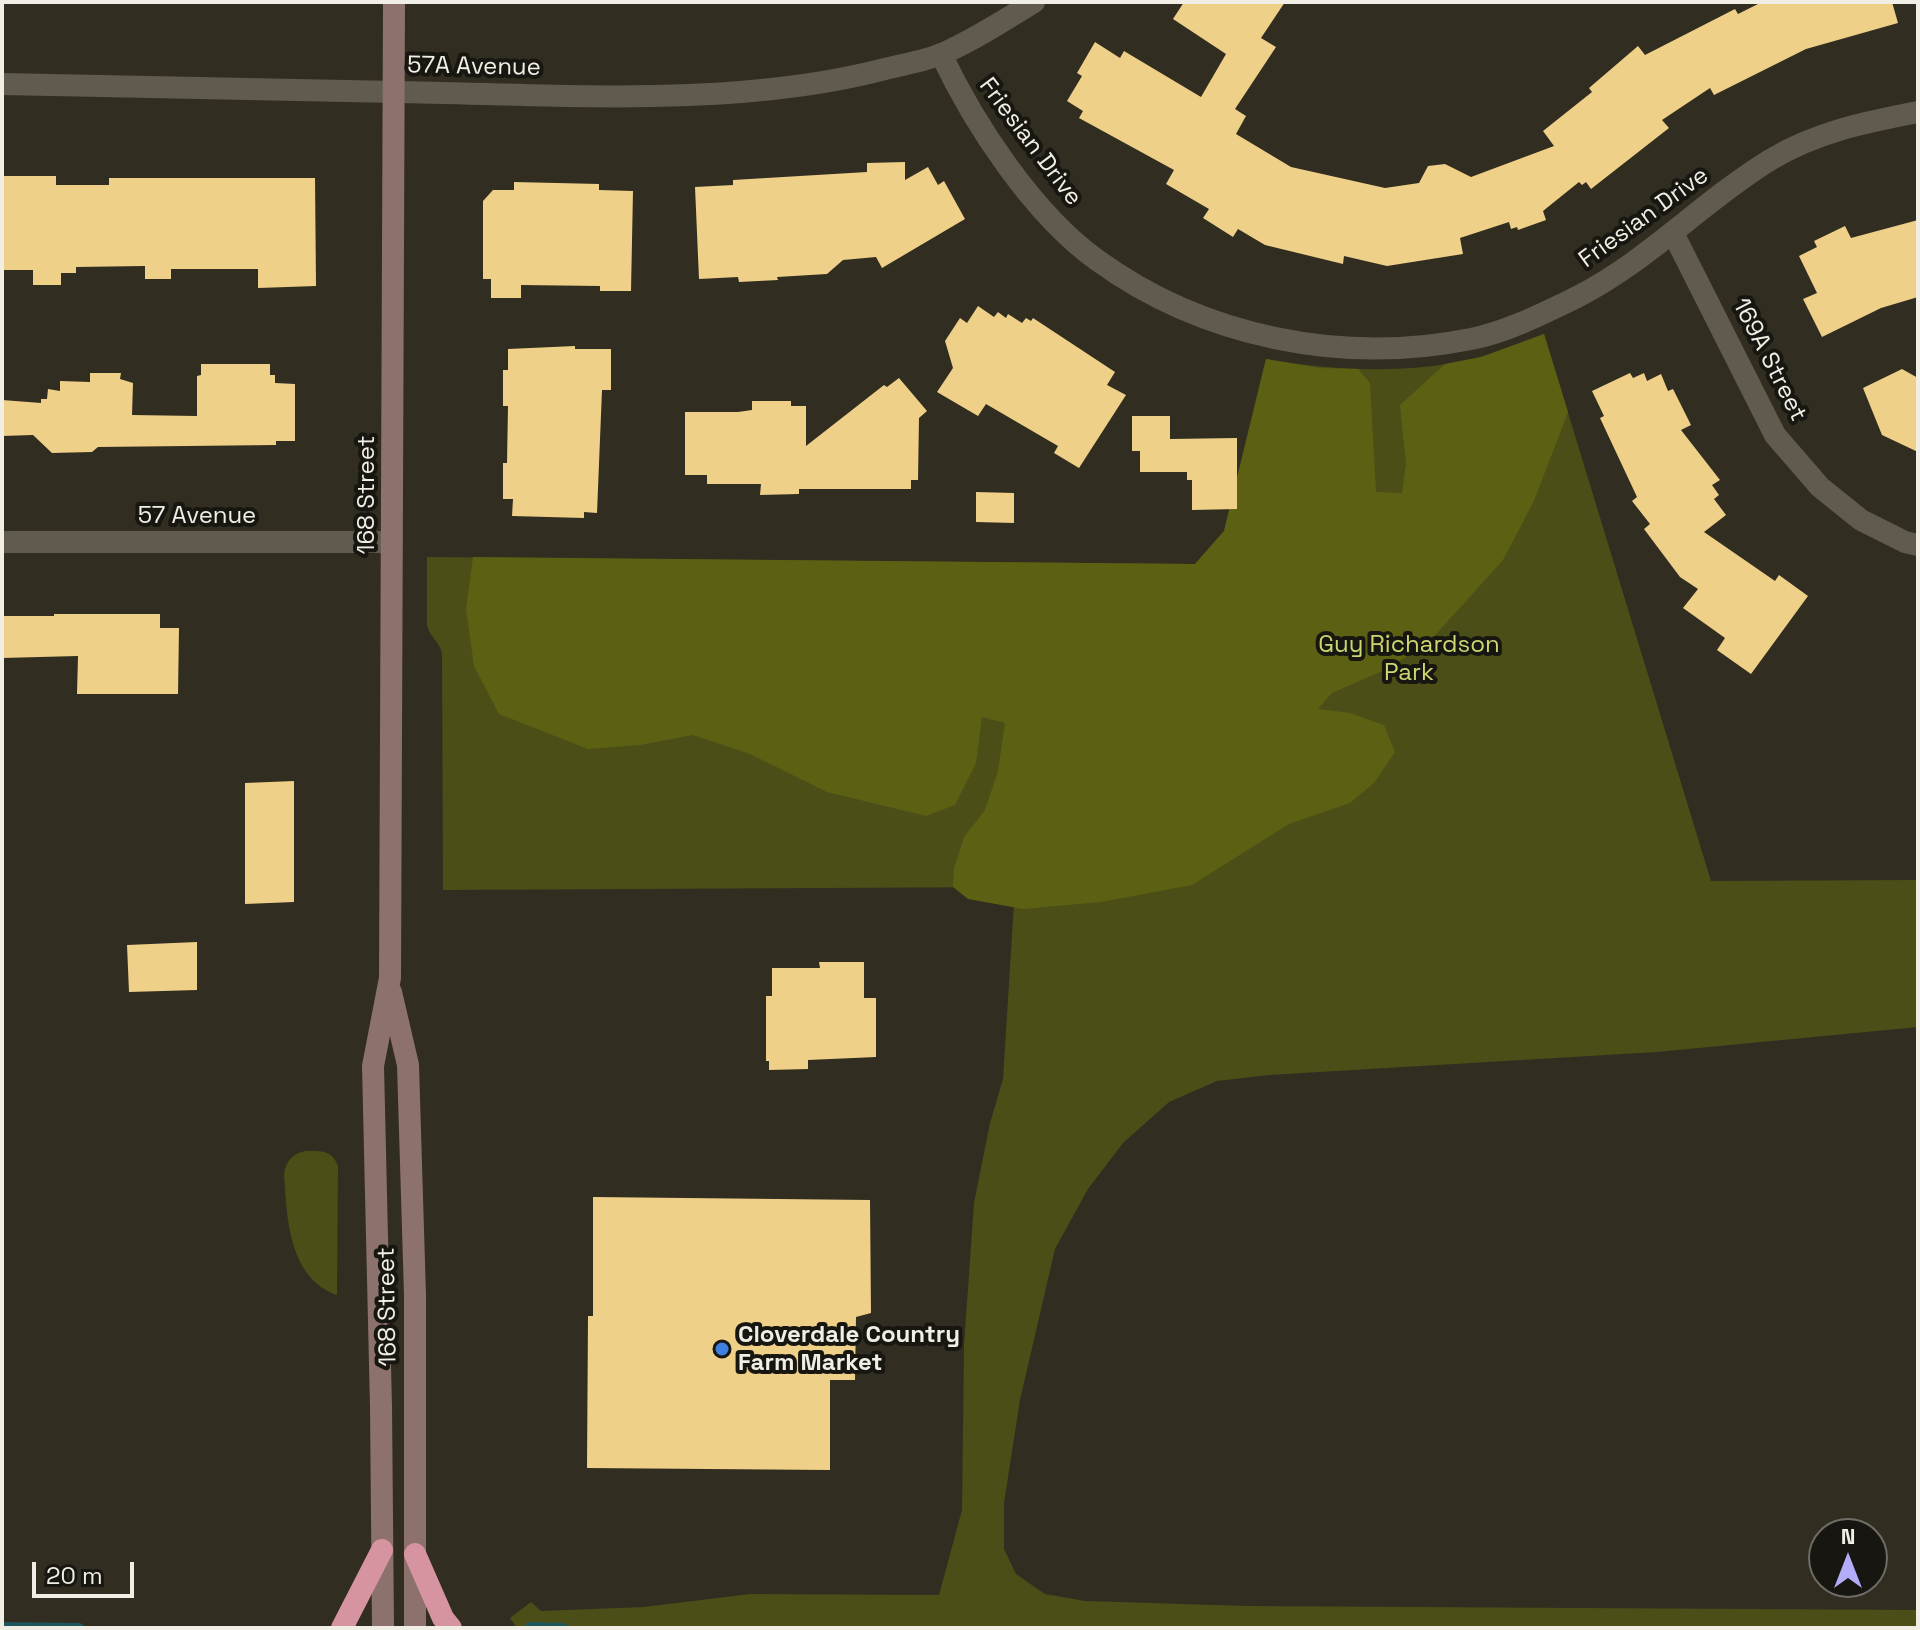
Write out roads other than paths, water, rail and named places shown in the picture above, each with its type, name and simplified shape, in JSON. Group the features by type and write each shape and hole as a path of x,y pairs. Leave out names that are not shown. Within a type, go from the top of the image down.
{"highway":[{"path":"342,1628 382,1550"},
{"path":"415,1554 443,1618 451,1628"}],"main road":[{"name":"168 Street","path":"383,1628 373,1066 389,987 394,2"},
{"name":"168 Street","path":"389,987 408,1065 415,1295 415,1628"}],"street":[{"name":"57A Avenue","path":"2,84 663,95 765,90 854,77 941,54 1034,2"},
{"name":"Friesian Drive","path":"941,54 963,100 1024,186 1053,220 1095,258 1140,288 1192,313 1275,340 1334,347 1421,347 1474,338 1526,320 1578,296 1629,267 1768,161 1795,146 1851,125 1918,112"},
{"name":"169A Street","path":"1673,233 1775,435 1820,487 1851,512 1894,536 1918,545"},
{"name":"57 Avenue","path":"2,542 392,542"}],"waterway":[{"path":"2,1627 79,1628"},
{"path":"530,1627 563,1628"}],"place":[{"name":"Cloverdale Country Farm Market","path":"722,1349"}],"park label":[{"name":"Guy Richardson Park","path":"1409,659"}]}
